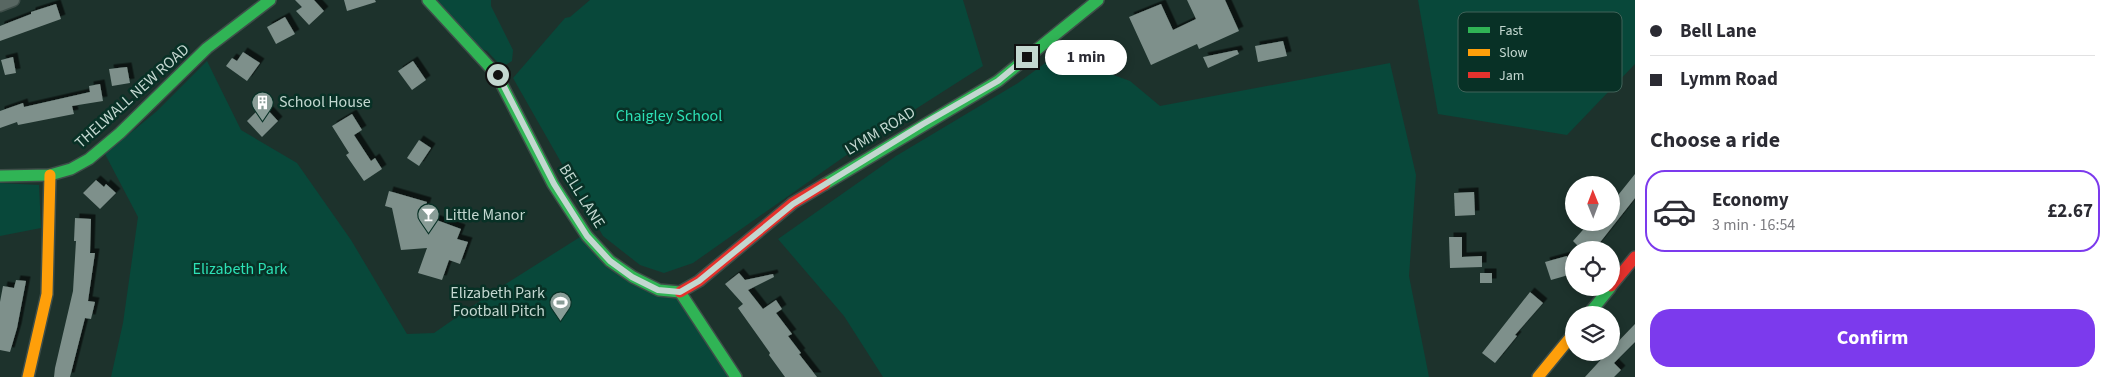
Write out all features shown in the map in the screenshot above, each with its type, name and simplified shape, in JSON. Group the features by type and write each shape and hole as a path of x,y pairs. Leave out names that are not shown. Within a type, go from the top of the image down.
{"main road":[{"name":"THELWALL NEW ROAD","path":"0,176 50,176 72,169 89,159 120,133 207,48 270,0"},
{"name":"BELL LANE","path":"428,0 498,75 554,184 587,236 610,261 632,277 658,290 680,292"},
{"name":"LYMM ROAD","path":"680,292 699,281 793,204 923,124 998,81 1098,0"},
{"path":"28,377 47,294 50,176"},
{"path":"1620,276 1635,257"},
{"path":"680,292 736,377"},
{"path":"1595,306 1604,296"},
{"path":"1538,377 1565,344"}],"street":[{"path":"0,5 13,0"}],"green space":[{"path":"431,0 491,0 491,6 513,50 512,61 502,67 487,51 470,45"},
{"name":"Chaigley School","path":"590,0 963,0 983,66 875,135 693,263 664,273 640,265 603,236 513,78 565,18 570,17"},
{"path":"1418,0 1635,0 1635,64 1622,78 1622,12 1458,12 1458,92 1608,92 1567,135 1438,114"},
{"path":"1063,50 1076,64 1090,70 1105,72 1130,81 1160,106 1390,63 1416,175 1409,276 1429,377 883,377 844,316 778,239 896,156 1018,83"},
{"name":"Elizabeth Park","path":"207,61 241,130 297,163 351,240 407,334 434,333 493,292 580,237 608,268 687,295 736,377 111,377 123,323 138,217 105,154 157,111"},
{"path":"0,183 39,185 41,228 0,236"}],"building":[{"path":"295,0 314,0 324,11 309,25 296,11 302,7"},
{"path":"344,0 375,0 376,2 347,11"},
{"path":"1187,0 1225,0 1239,31 1199,49 1197,44 1151,65 1129,17 1161,4 1173,30 1196,19"},
{"path":"56,4 61,19 0,41 0,26 31,14 31,12"},
{"path":"285,17 295,34 276,44 267,27"},
{"path":"1283,41 1287,56 1258,62 1255,46"},
{"path":"1237,50 1239,54 1208,68 1203,57"},
{"path":"243,52 260,63 247,81 226,66 232,58 237,61"},
{"path":"13,57 16,73 5,75 1,60"},
{"path":"413,61 426,80 412,90 398,71"},
{"path":"127,67 130,83 112,86 109,69"},
{"path":"100,84 103,101 72,106 74,114 18,125 17,122 0,128 0,111 23,103 24,107 90,92 89,86"},
{"name":"School House","path":"263,105 278,121 262,137 247,121"},
{"path":"352,114 362,130 354,135 371,161 375,158 382,169 364,181 346,155 349,153 332,126"},
{"path":"419,140 431,148 419,166 407,158"},
{"path":"1635,174 1635,198 1620,217 1620,193"},
{"path":"96,180 104,187 106,184 116,193 100,209 83,193"},
{"name":"Little Manor","path":"389,191 427,202 423,215 461,229 457,239 468,242 460,264 449,260 442,280 418,273 427,248 401,250 392,208 385,206"},
{"path":"1474,192 1475,215 1455,216 1454,193"},
{"path":"75,218 91,219 90,253 95,253 88,301 95,302 91,319 85,318 70,377 54,377 73,291 76,241 74,241"},
{"path":"1582,231 1609,231 1601,241 1573,241"},
{"path":"1449,237 1462,237 1462,257 1482,256 1482,267 1450,268"},
{"path":"1565,257 1565,276 1551,280 1545,262"},
{"path":"739,273 745,280 773,274 774,277 748,290 763,309 776,300 782,309 776,313 792,334 788,336 817,377 785,377 738,308 743,304 725,284"},
{"path":"1480,273 1492,273 1492,283 1480,283"},
{"path":"16,280 26,281 17,328 10,352 0,350 0,302 3,286 14,288"},
{"path":"1530,292 1543,303 1515,335 1517,336 1495,363 1482,353"},
{"path":"1635,324 1635,342 1620,357 1620,340"},
{"path":"1600,361 1616,361 1614,363 1621,370 1614,377 1585,377"}],"traffic: fast":[{"path":"0,176 50,175 71,169 89,159 120,133 207,48 270,0"},
{"path":"428,0 497,75 553,184 587,236 610,261 633,277 659,290 680,292"},
{"path":"825,184 998,81 1098,0"},
{"path":"680,292 736,377"},
{"path":"1595,306 1603,296"}],"traffic: slow":[{"path":"28,377 47,294 50,175"},
{"path":"1538,377 1565,344"}],"traffic: jam":[{"path":"680,292 699,281 793,203 825,184"},
{"path":"1620,275 1635,257"}],"place":[{"name":"School House","path":"263,121"},
{"name":"Little Manor","path":"429,234"},
{"name":"Elizabeth Park Football Pitch","path":"561,321"}],"route":[{"path":"498,75 554,184 587,236 610,261 632,277 658,290 680,292 699,281 793,204 923,124 998,81 1027,57"}]}
